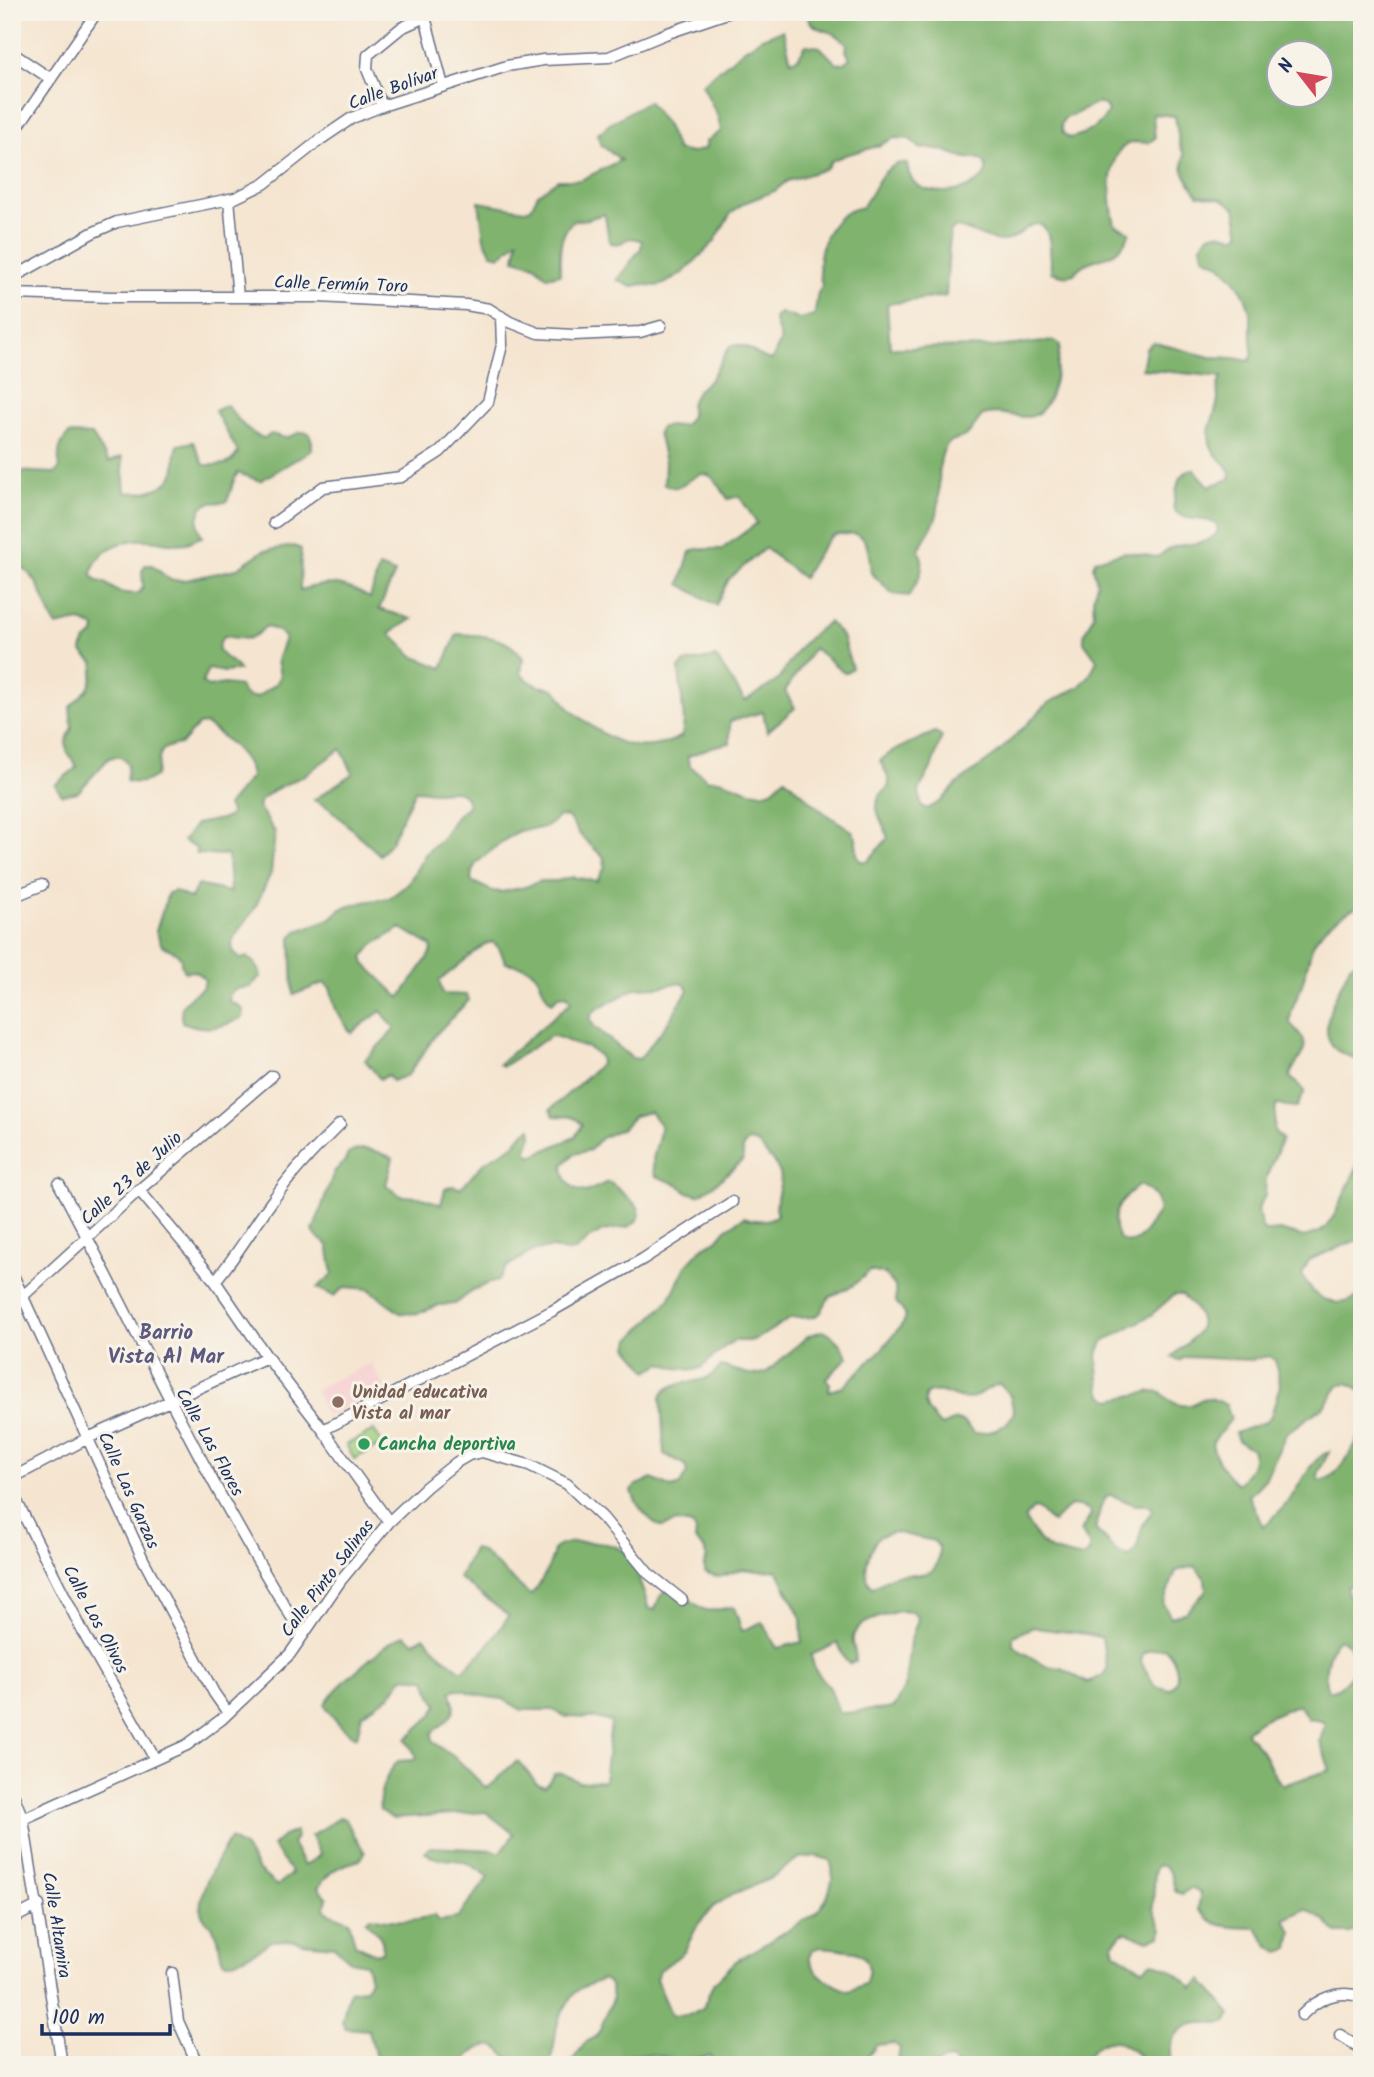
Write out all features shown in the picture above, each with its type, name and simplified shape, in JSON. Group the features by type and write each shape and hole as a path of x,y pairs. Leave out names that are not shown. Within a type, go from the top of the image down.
{"street":[{"path":"12,135 97,12"},
{"name":"Calle Bolívar","path":"12,278 117,222 229,199 264,184 352,118 382,106 507,66 543,60 609,57 730,12"},
{"path":"382,106 367,69 368,55 401,28 425,17 443,86"},
{"path":"12,53 51,79"},
{"path":"229,199 238,297"},
{"name":"Calle Fermín Toro","path":"12,293 319,297 466,305 489,309 538,333 574,335 640,332 661,326"},
{"path":"274,523 323,487 401,477 440,452 488,402 502,345 501,316"},
{"path":"12,897 42,885"},
{"name":"Calle 23 de Julio","path":"12,1306 139,1190 272,1076"},
{"path":"215,1281 296,1169 340,1124"},
{"name":"Calle Las Flores","path":"59,1184 169,1401 269,1583 303,1635"},
{"path":"139,1190 215,1281 267,1357 389,1522"},
{"path":"323,1430 563,1304 643,1259 732,1202"},
{"name":"Calle Las Garzas","path":"12,1273 143,1559 214,1693 228,1713"},
{"path":"12,1478 88,1438 267,1357"},
{"name":"Calle Pinto Salinas","path":"12,1824 187,1745 228,1713 272,1672 303,1635 341,1580 389,1522 457,1462 469,1455 482,1452 530,1465 567,1484 603,1518 648,1573 682,1600"},
{"name":"Calle Los Olivos","path":"12,1492 84,1634 155,1759"},
{"name":"Calle Altamira","path":"12,1792 23,1819 62,2065"},
{"path":"12,1920 38,1905"},
{"path":"172,1973 178,2021 198,2065"},
{"path":"1302,2015 1332,1996 1344,1994 1362,1997"},
{"path":"1340,2035 1362,2049"}],"shaded area":[{"name":"Unidad educativa Vista al mar","path":"371,1363 385,1388 326,1416 315,1389"}],"green space":[{"path":"806,12 1362,12 1362,903 1328,926 1313,945 1290,1018 1290,1023 1302,1036 1305,1046 1290,1077 1305,1091 1297,1107 1276,1105 1274,1131 1282,1139 1266,1178 1265,1195 1258,1209 1261,1227 1266,1232 1283,1231 1304,1237 1320,1232 1335,1214 1358,1165 1362,1127 1362,1238 1309,1260 1302,1274 1313,1291 1327,1300 1344,1302 1362,1294 1362,1391 1348,1383 1340,1385 1324,1406 1286,1434 1266,1478 1249,1496 1263,1527 1287,1503 1315,1461 1329,1452 1318,1473 1319,1481 1333,1475 1340,1468 1356,1443 1362,1427 1362,1591 1351,1585 1347,1586 1347,1590 1349,1598 1362,1615 1362,1925 1350,1933 1337,1933 1306,1909 1285,1919 1292,1931 1289,1949 1279,1952 1268,1945 1257,1928 1225,1926 1204,1916 1198,1909 1201,1892 1191,1888 1182,1894 1176,1892 1170,1872 1159,1865 1155,1868 1153,1907 1162,1930 1161,1936 1148,1941 1128,1932 1122,1933 1113,1944 1115,1952 1143,1969 1153,1962 1173,1971 1193,1988 1202,1980 1231,2014 1226,2023 1194,2024 1181,2030 1172,2042 1173,2065 1148,2065 1125,2045 1110,2041 1102,2043 1087,2057 1089,2065 956,2065 952,2059 943,2060 938,2065 897,2065 900,2048 893,2043 877,2045 861,2065 716,2065 710,2056 681,2061 657,2055 633,2054 618,2065 569,2065 586,2042 596,2037 612,1999 611,1987 602,1979 581,1988 566,2005 558,2022 548,2065 512,2065 496,2047 486,2046 468,2057 462,2065 375,2065 377,2062 369,2030 345,2028 342,2021 349,1991 365,1989 370,1979 366,1964 350,1961 334,1946 295,1940 271,1941 233,1962 224,1962 217,1935 201,1912 202,1895 220,1855 230,1839 245,1848 257,1869 277,1886 292,1873 272,1846 283,1836 295,1831 297,1836 292,1843 304,1866 320,1855 311,1836 341,1817 345,1819 365,1853 360,1860 340,1866 331,1872 318,1888 327,1898 327,1912 349,1921 355,1944 375,1954 382,1952 383,1947 379,1935 366,1921 370,1917 403,1920 435,1915 439,1921 457,1918 489,1877 467,1863 430,1855 425,1852 430,1847 493,1850 500,1853 514,1834 486,1812 393,1818 380,1810 381,1791 394,1766 398,1761 413,1760 417,1757 406,1739 431,1716 438,1705 431,1695 426,1679 403,1677 390,1696 362,1714 357,1737 339,1723 325,1704 362,1666 404,1635 414,1642 424,1636 443,1657 462,1671 486,1648 509,1616 459,1578 473,1549 481,1551 530,1595 541,1581 557,1547 581,1542 615,1546 633,1562 648,1608 655,1610 658,1600 666,1591 678,1591 706,1610 734,1607 742,1631 762,1622 777,1648 802,1642 801,1618 777,1570 743,1569 719,1577 704,1572 706,1551 695,1540 696,1532 692,1525 677,1522 662,1527 647,1516 636,1502 632,1491 636,1485 652,1479 672,1488 680,1485 687,1473 685,1465 664,1454 661,1396 674,1386 698,1381 714,1374 721,1366 752,1375 766,1373 808,1336 822,1331 829,1333 840,1344 848,1357 827,1378 829,1391 843,1387 882,1349 904,1322 905,1314 896,1302 895,1286 885,1274 870,1271 851,1287 829,1297 821,1312 814,1317 791,1318 758,1338 734,1341 695,1370 662,1363 648,1371 628,1347 631,1339 669,1300 687,1264 703,1247 717,1240 726,1229 744,1217 761,1220 777,1215 781,1179 776,1165 755,1143 748,1141 743,1147 743,1160 715,1184 699,1195 686,1192 679,1185 656,1176 653,1163 660,1125 650,1112 634,1116 623,1128 601,1138 590,1150 574,1154 563,1165 566,1180 576,1189 586,1192 608,1182 635,1204 640,1215 635,1223 628,1227 603,1231 576,1250 568,1252 552,1248 535,1250 508,1266 498,1280 475,1289 455,1304 439,1305 417,1314 400,1313 369,1289 345,1287 334,1296 317,1288 333,1274 328,1245 313,1231 334,1172 348,1154 365,1149 393,1158 386,1185 401,1196 419,1197 441,1204 445,1189 453,1186 460,1188 484,1163 510,1147 531,1128 532,1136 526,1151 532,1156 575,1137 582,1125 579,1121 570,1117 554,1116 550,1110 601,1064 600,1056 587,1047 551,1036 503,1066 499,1064 571,1002 567,995 559,996 552,1002 548,999 534,972 506,963 493,942 485,944 439,981 443,994 467,995 469,1000 437,1033 408,1075 392,1081 388,1075 380,1079 365,1060 395,1029 381,1011 351,1033 336,1010 330,988 324,983 293,995 291,937 297,931 330,919 341,909 389,898 395,894 408,884 426,853 443,837 456,816 468,806 465,796 458,792 415,790 391,842 380,855 329,808 314,800 353,773 341,749 303,776 274,790 261,800 258,806 275,832 271,873 254,910 234,937 232,945 234,953 240,959 247,957 252,961 261,976 250,987 235,989 229,995 230,1003 243,1010 243,1017 213,1027 198,1027 182,1022 183,1005 203,987 205,980 196,972 185,972 181,966 181,958 176,952 162,946 156,931 168,893 175,891 191,899 197,885 230,892 228,855 196,854 196,848 183,841 196,824 226,818 231,813 227,806 251,777 249,769 246,761 227,740 206,724 198,725 181,744 163,750 156,775 149,780 138,783 126,781 128,765 118,756 109,758 78,792 62,795 55,785 77,767 67,751 66,742 72,727 70,707 85,692 92,679 94,663 82,652 85,642 94,635 95,627 80,621 56,626 36,582 12,562 12,520 16,511 12,495 12,471 55,473 60,468 61,445 69,434 92,435 109,462 122,457 125,492 156,489 173,474 178,445 193,442 204,465 224,464 235,457 238,452 215,411 227,405 243,425 259,436 265,438 271,434 286,438 301,432 309,433 312,450 260,481 238,473 226,502 209,503 202,507 198,522 202,537 181,544 138,540 120,544 104,552 94,566 92,575 97,581 106,583 119,592 139,593 143,587 142,571 145,565 152,565 170,580 185,580 236,569 263,551 294,546 301,549 300,590 328,584 344,586 370,598 379,567 395,573 379,609 412,619 390,633 413,656 442,668 457,634 485,636 502,641 523,658 521,674 525,678 539,686 555,690 572,711 598,731 637,746 666,743 682,736 684,721 679,669 684,663 716,657 745,701 777,681 800,647 829,622 842,636 852,668 845,673 814,648 785,691 795,708 767,732 763,712 730,721 730,743 687,757 690,766 708,780 724,781 757,792 773,789 785,778 822,811 852,831 860,861 868,861 888,838 877,810 878,799 889,786 880,761 900,748 935,732 942,736 931,768 919,790 921,805 927,809 941,801 958,783 997,754 1048,703 1079,687 1090,675 1097,660 1084,642 1084,635 1094,614 1093,599 1097,583 1093,567 1095,560 1125,552 1157,557 1177,546 1208,540 1218,531 1216,524 1187,518 1173,508 1180,479 1188,471 1194,469 1209,486 1230,479 1229,470 1214,452 1209,436 1222,377 1142,369 1146,348 1153,342 1210,357 1249,361 1253,355 1251,322 1248,304 1241,289 1219,264 1204,257 1201,246 1211,234 1234,237 1240,234 1235,208 1222,199 1198,195 1183,170 1184,154 1180,147 1175,116 1153,114 1155,138 1148,143 1128,143 1119,152 1112,171 1111,194 1115,225 1130,232 1118,250 1087,263 1074,274 1066,276 1051,272 1049,238 1042,225 1036,224 1003,241 991,240 956,227 950,232 946,296 887,304 890,348 994,347 1054,341 1060,345 1053,388 1043,408 1027,417 1000,413 983,415 967,434 946,446 940,462 938,510 920,548 922,568 909,596 893,594 871,573 867,546 860,536 855,534 837,534 831,537 803,578 765,548 729,579 716,605 680,584 690,552 697,549 722,549 757,523 739,496 728,499 710,476 699,475 678,487 664,484 665,462 658,432 662,427 684,425 690,418 690,404 698,390 710,380 730,346 747,348 772,360 781,340 774,318 780,313 799,319 814,316 822,286 820,261 826,237 840,218 862,207 877,182 891,167 899,163 907,164 916,184 943,192 973,185 986,172 985,163 939,149 921,149 910,139 894,138 878,146 845,155 831,161 826,169 787,181 775,191 744,203 731,213 714,242 684,272 656,286 640,284 632,287 617,280 641,248 642,241 630,238 620,244 611,243 604,214 573,221 568,226 562,239 560,274 547,277 535,265 515,259 518,240 500,256 492,254 484,239 479,202 525,210 531,208 538,194 558,180 581,180 621,160 601,145 598,134 648,101 667,126 677,150 692,153 706,148 706,141 721,131 718,117 702,84 762,38 783,30 791,61 798,58 806,45 820,47 837,64 845,63 850,58 846,51 847,44 841,38 812,24","holes":["1097,103 1105,105 1108,112 1101,122 1081,135 1069,138 1063,133 1061,125 1064,119","266,626 280,632 285,638 277,660 280,675 277,683 257,697 249,697 243,693 240,686 224,684 208,687 202,683 208,669 225,672 239,670 220,652 220,643 224,636 243,639 256,635","559,816 568,817 581,836 604,858 605,867 597,881 572,877 541,881 501,892 492,891 471,881 475,865 503,841 519,831 545,827","401,928 431,946 432,951 400,998 365,964 363,957 373,945","676,983 684,984 688,990 667,1024 639,1059 632,1058 595,1027 590,1020 593,1012 636,988","1139,1185 1154,1195 1158,1213 1144,1234 1131,1242 1125,1242 1117,1235 1115,1216 1126,1196","1174,1295 1182,1295 1198,1314 1200,1328 1172,1357 1179,1361 1185,1357 1252,1360 1269,1356 1275,1360 1280,1385 1271,1416 1265,1422 1235,1433 1238,1441 1252,1449 1253,1459 1245,1476 1238,1484 1229,1476 1221,1466 1212,1443 1231,1419 1226,1405 1206,1398 1189,1405 1180,1405 1161,1392 1153,1391 1111,1400 1104,1396 1100,1389 1097,1356 1103,1342 1151,1315","1000,1384 1010,1396 1014,1412 1003,1427 992,1431 974,1433 963,1422 956,1420 941,1426 925,1403 926,1394 932,1392 969,1399","1111,1495 1153,1509 1142,1527 1137,1547 1130,1557 1118,1553 1095,1529 1101,1506 1107,1496","1070,1505 1090,1511 1091,1515 1081,1531 1089,1545 1089,1552 1083,1558 1053,1551 1040,1542 1026,1517 1034,1508 1053,1522","893,1532 934,1541 939,1547 936,1566 927,1573 893,1576 872,1587 866,1569 878,1537","1195,1566 1205,1579 1206,1591 1186,1612 1171,1617 1163,1604 1176,1571","898,1611 913,1612 918,1619 910,1642 905,1686 894,1707 839,1712 830,1688 815,1670 811,1655 838,1643 849,1664 856,1661 853,1640 855,1631 865,1623","1033,1627 1085,1634 1102,1638 1107,1669 1103,1675 1088,1683 1061,1668 1046,1666 1013,1644 1013,1636","1339,1639 1347,1644 1355,1659 1351,1675 1338,1688 1329,1691 1326,1672 1332,1649","1165,1648 1175,1663 1177,1675 1170,1690 1155,1686 1141,1662 1143,1653","458,1689 503,1699 522,1710 553,1710 567,1717 596,1718 611,1722 604,1781 579,1782 562,1773 554,1774 545,1787 537,1784 518,1761 486,1788 458,1760 433,1741 432,1733 453,1713 451,1691","1299,1704 1308,1719 1325,1724 1320,1741 1330,1770 1283,1785 1273,1773 1260,1747 1246,1731 1259,1721","816,1856 830,1860 832,1882 824,1903 815,1914 736,1961 713,1984 703,2008 689,2015 672,2016 656,1979 659,1971 684,1952 698,1924 713,1907 733,1894 769,1879 799,1858","819,1947 857,1953 868,1963 865,1984 849,1991 837,1986 814,1969 809,1957 812,1951"]},
{"path":"1362,959 1362,1062 1333,1047 1327,1028 1332,1006 1350,965"},
{"name":"Cancha deportiva","path":"374,1430 383,1444 354,1459 346,1445"}],"place":[{"name":"Unidad educativa Vista al mar","path":"338,1402"},
{"name":"Cancha deportiva","path":"364,1444"}],"district":[{"name":"Barrio Vista Al Mar","path":"166,1344"}]}
